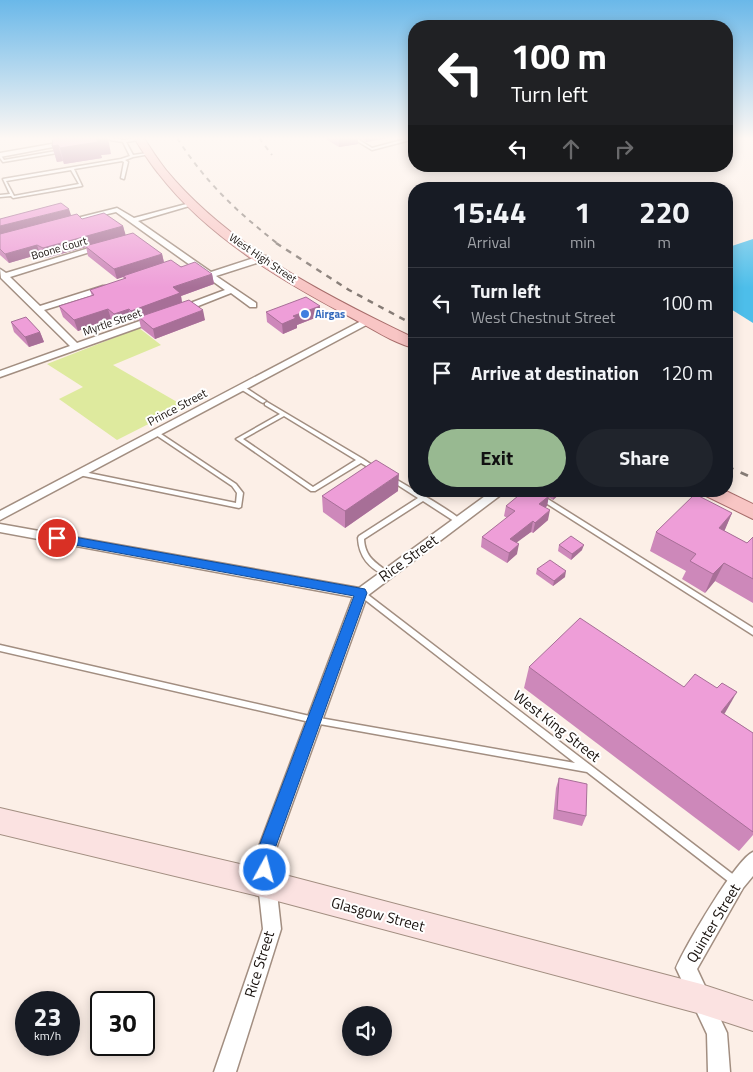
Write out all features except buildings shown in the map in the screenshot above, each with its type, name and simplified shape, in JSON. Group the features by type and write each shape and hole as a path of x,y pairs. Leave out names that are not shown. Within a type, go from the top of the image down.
{"main road":[{"name":"West High Street","path":"177,188 192,204 228,235 310,289 367,321 408,341"},
{"path":"723,497 753,512"}],"street":[{"path":"132,221 192,204"},
{"path":"54,225 117,210 253,305"},
{"path":"141,236 150,233"},
{"name":"Boone Court","path":"2,274 113,244"},
{"path":"210,275 263,258"},
{"path":"180,263 189,260"},
{"path":"2,274 76,347"},
{"path":"40,310 115,285"},
{"name":"Myrtle Street","path":"0,374 232,290"},
{"name":"Prince Street","path":"0,516 367,321"},
{"name":"Rice Street","path":"225,1072 272,929 264,857 361,593 492,497"},
{"path":"0,528 361,593"},
{"name":"Glasgow Street","path":"0,821 266,884 701,999 753,1016"},
{"name":"Quinter Street","path":"719,1072 718,1033 686,968 737,882 753,861"}],"lane":[{"path":"8,188 12,195"},
{"path":"0,196 12,195 13,197 68,188"},
{"path":"241,388 408,489"},
{"path":"284,414 240,439 313,490 361,460"},
{"path":"79,473 239,506 240,493 234,485 156,432"},
{"path":"539,497 753,632"},
{"path":"386,574 366,558 361,550 361,538 423,498 459,521"},
{"name":"West King Street","path":"361,593 737,882"},
{"path":"0,648 314,720 590,769"}],"green space":[{"path":"139,328 161,345 113,365 184,406 117,440 59,399 83,387 47,364"}],"water":[{"path":"753,239 753,323 733,310 733,246"}],"railway":[{"path":"216,188 248,220 278,244"},
{"path":"276,243 349,290 408,322"},
{"path":"733,469 753,478"}],"place":[{"name":"Airgas","path":"305,314"}],"route":[{"path":"57,538 361,593 264,857 265,870"}]}
